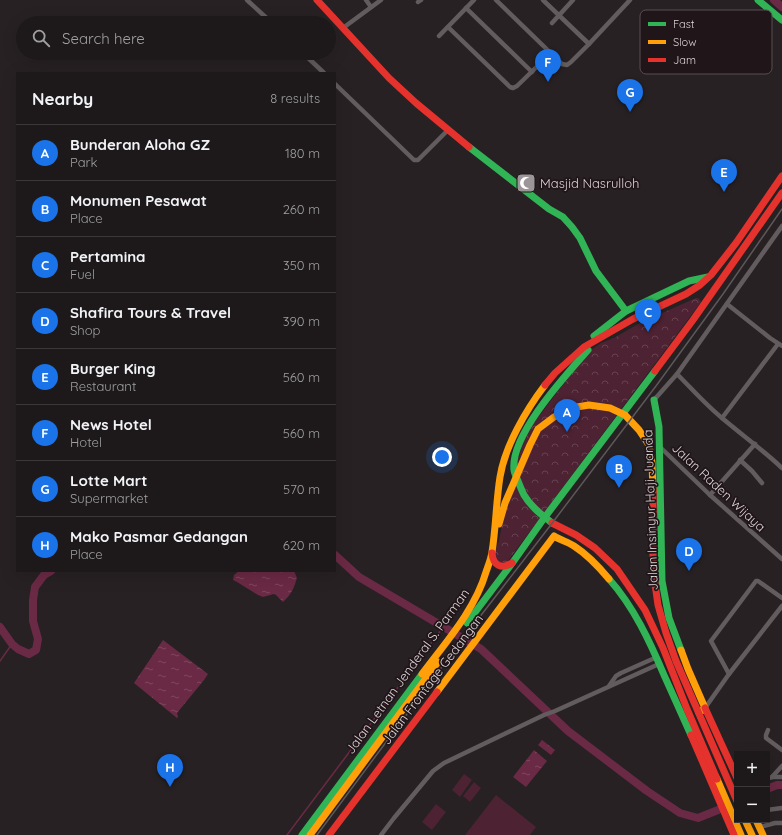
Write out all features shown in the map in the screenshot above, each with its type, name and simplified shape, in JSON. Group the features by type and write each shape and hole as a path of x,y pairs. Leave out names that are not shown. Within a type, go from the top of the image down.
{"main road":[{"path":"316,0 331,16"},
{"path":"758,0 770,10"},
{"path":"772,12 782,20"},
{"path":"336,21 389,78 416,103 511,180 549,209 563,217 580,238 596,271 626,311"},
{"name":"Jalan Letnan Jenderal S. Parman","path":"459,629 477,597 486,574 492,550 500,476 507,452 517,429 541,391 555,374 584,347 633,319 686,294 700,285 710,276 736,243 782,176"},
{"name":"Jalan Letnan Jenderal S. Parman","path":"302,835 452,638 513,562 542,521 626,411 703,297 719,283 781,195"},
{"path":"584,347 597,333 626,311 689,281 710,276 708,284 710,287 715,287 719,283"},
{"path":"686,294 695,293 703,297"},
{"path":"599,338 569,371 526,428 519,443 515,457 514,470 524,495 538,512 554,524 576,535 595,548 617,569 645,610 663,648 717,779 721,796"},
{"name":"Jalan Insinyur Haji Juanda","path":"654,400 659,427 662,581 669,618 688,670 734,771"},
{"path":"513,562 507,566 499,566 493,561 492,550 505,502 538,429 554,417 571,408 589,405 610,408 625,415 639,430 649,445 652,463 653,570 658,605 666,633 676,661 703,704 699,713 734,794"},
{"name":"Jalan Frontage Gedangan","path":"329,835 554,536 579,550 600,569 620,592 632,610 658,661"},
{"name":"Jalan Letnan Jenderal S. Parman","path":"310,835 452,638"},
{"path":"658,661 696,747 721,796 730,818 734,835"},
{"path":"696,747 717,779"},
{"path":"730,818 742,835"},
{"path":"746,823 752,835"},
{"path":"758,823 763,835"}],"street":[{"path":"247,0 264,16"},
{"path":"366,0 371,7"},
{"path":"343,28 381,0"},
{"path":"439,36 474,0"},
{"path":"496,0 562,64 567,65 630,0"},
{"path":"543,0 589,44"},
{"path":"552,23 573,0"},
{"path":"466,8 532,72"},
{"path":"448,27 512,88 517,86 551,53"},
{"path":"310,60 323,72"},
{"path":"336,85 412,159 416,161 448,130"},
{"path":"654,400 678,374 782,226"},
{"path":"722,418 780,345 727,304"},
{"path":"678,374 704,402 782,468"},
{"path":"710,495 755,444"},
{"name":"Jalan Raden Wijaya","path":"659,447 782,559"},
{"path":"740,460 762,483"},
{"path":"729,674 710,642 756,581 782,598"},
{"path":"703,704 729,674 782,606"},
{"path":"381,835 433,771 444,763 544,715 555,712 658,661"},
{"path":"609,686 616,676 621,673 658,661"},
{"path":"768,730 766,738 782,750"},
{"path":"770,778 782,766"},
{"path":"770,778 782,777"},
{"path":"770,810 782,808"},
{"path":"760,827 782,822"}],"green space":[{"path":"698,298 701,302 507,562 498,563 495,551 499,541 522,444 530,428 587,353 601,343 614,338 640,323"},
{"path":"464,774 472,780 460,797 452,790"},
{"path":"474,782 481,788 470,802 463,796"},
{"path":"496,795 536,827 530,835 465,835"},
{"path":"436,804 446,812 432,830 422,822"}],"water":[{"path":"238,572 294,572 297,578 292,591 283,602 274,594 263,597 258,595 233,580 234,575"},
{"path":"163,640 208,674 177,713 177,718 134,683"},
{"path":"542,740 555,750 551,755 538,745"},
{"path":"534,750 547,761 526,787 513,777"}],"waterway":[{"path":"774,0 782,7"},
{"path":"336,556 359,577 481,649 568,731 647,791 680,813 698,818 718,810"},
{"path":"0,627 12,644 18,649 29,654 36,650 38,639 33,621 33,600 35,587 44,575 49,572"},
{"path":"287,835 444,626"},
{"path":"0,661 12,644"},
{"path":"770,788 782,785"}],"railway":[{"path":"317,835 465,636 656,386 723,294 782,209"}],"traffic: fast":[{"path":"758,0 770,10"},
{"path":"772,12 782,20"},
{"path":"469,147 549,209 563,217 580,238 596,271 626,311"},
{"path":"594,336 626,311 689,281 708,277"},
{"path":"552,523 533,507 524,495 514,471 515,456 521,440 541,406 588,350"},
{"path":"467,623 655,371"},
{"path":"654,400 659,427 662,581 669,618 681,650"},
{"path":"609,579 626,601 641,625 691,735"},
{"path":"302,835 422,674"}],"traffic: slow":[{"path":"422,674 467,613 481,586 492,555 500,477 506,453 517,429 545,385"},
{"path":"499,524 505,503 538,429 554,417 571,408 589,405 610,408 625,415 639,430 649,445 652,463 653,491"},
{"path":"437,692 554,536 584,553 609,579"},
{"path":"681,650 705,708 699,713"},
{"path":"310,835 438,662"},
{"path":"714,774 741,835"},
{"path":"746,823 752,835"},
{"path":"757,823 763,835"}],"traffic: jam":[{"path":"317,0 332,16"},
{"path":"336,21 389,78 416,103 469,147"},
{"path":"545,385 555,373 584,347 633,319 686,294 700,285 711,275 736,243 782,176"},
{"path":"655,371 693,320 782,193"},
{"path":"653,491 653,570 658,605 676,661 734,794"},
{"path":"552,523 576,535 595,548 617,569 645,610 663,648 717,779"},
{"path":"492,553 494,561 498,565 504,566 512,563"},
{"path":"329,835 437,692"},
{"path":"705,708 734,771"},
{"path":"691,735 734,835"}],"place":[{"name":"News Hotel","path":"548,82"},
{"name":"Lotte Mart","path":"630,112"},
{"name":"Masjid Nasrulloh","path":"526,183"},
{"name":"Burger King","path":"724,192"},
{"name":"Pertamina","path":"648,332"},
{"name":"Bunderan Aloha GZ","path":"567,432"},
{"name":"Monumen Pesawat","path":"619,488"},
{"name":"Shafira Tours & Travel","path":"689,571"},
{"name":"Mako Pasmar Gedangan","path":"170,787"}]}
